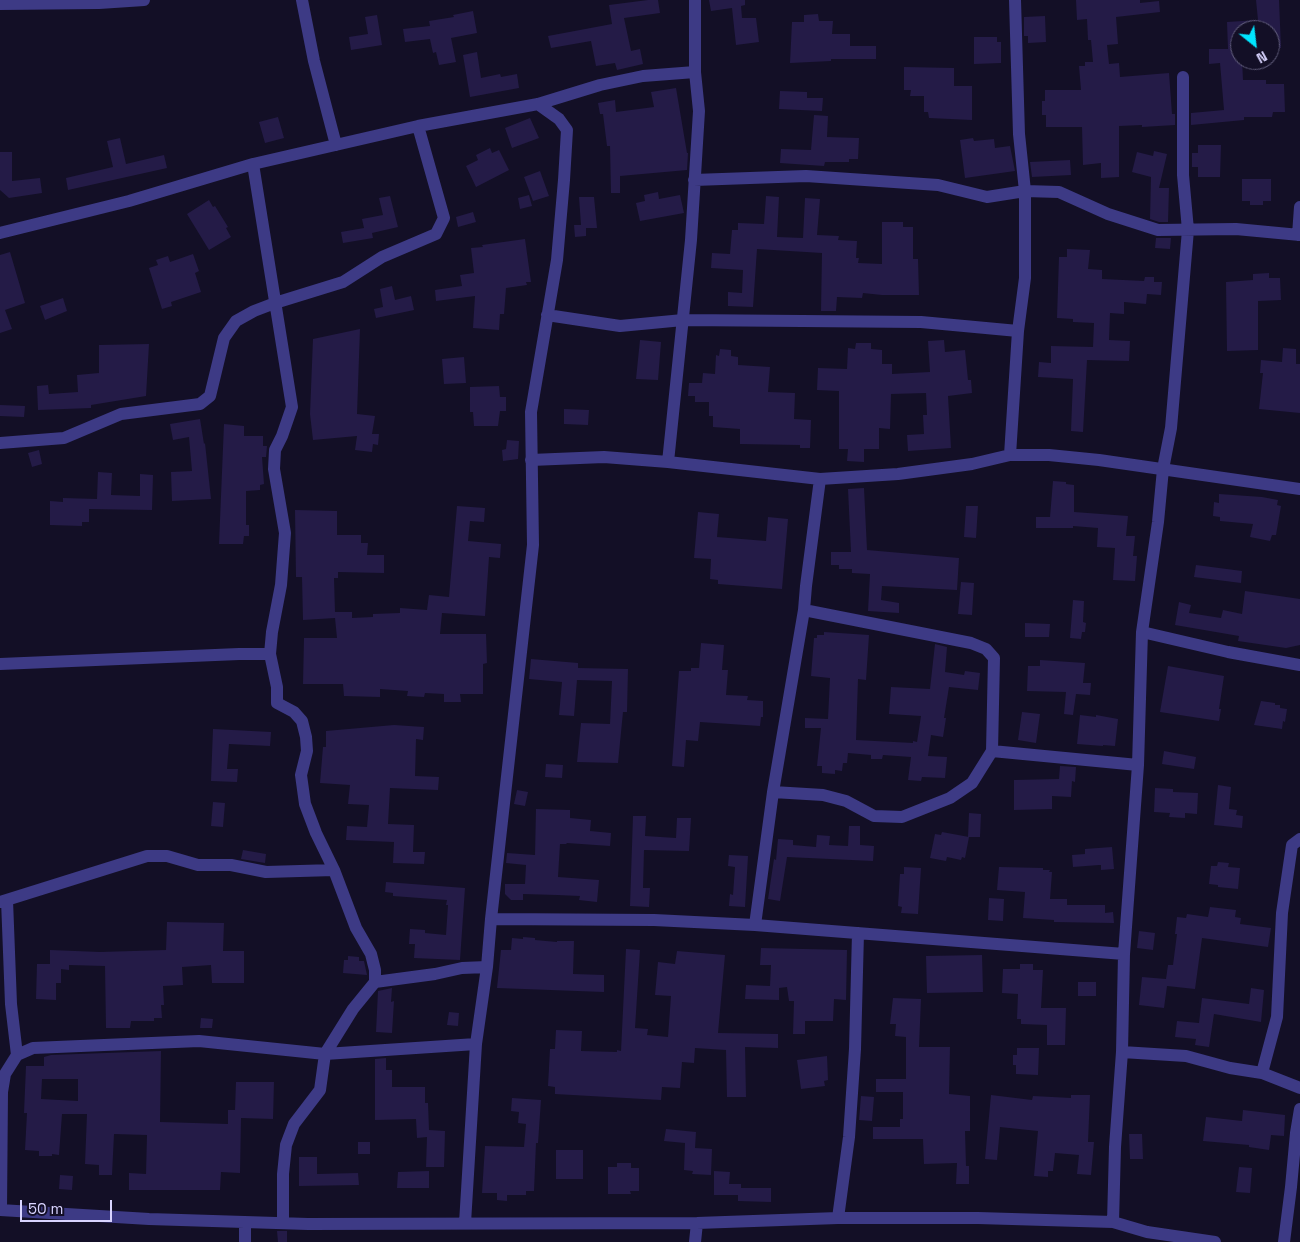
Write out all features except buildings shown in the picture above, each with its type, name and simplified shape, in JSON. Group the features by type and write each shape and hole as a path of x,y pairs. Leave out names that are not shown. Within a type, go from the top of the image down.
{"street":[{"path":"0,4 99,3 144,0"},
{"path":"302,0 314,61 336,145"},
{"path":"668,462 691,240 699,111 695,72 694,0"},
{"path":"1010,455 1018,331 1026,278 1025,191 1019,134 1015,0"},
{"path":"0,231 129,201 253,164 418,126 538,104 600,85 643,76 695,72"},
{"path":"1113,1222 1122,1052 1124,954 1138,765 1142,632 1170,428 1188,230 1183,175 1183,77"},
{"path":"465,1223 476,1044 487,967 490,919 533,545 531,412 546,315 557,260 567,130 559,119 538,104"},
{"path":"0,443 64,438 121,414 200,404 210,396 224,338 236,321 254,311 275,303 343,282 382,257 436,234 444,218 418,126"},
{"path":"253,164 292,407 276,450 274,469 285,533 281,585 270,654 277,687 277,702 294,712 302,721 307,751 301,775 305,804 316,833 334,870 356,928 371,954 375,970 375,982 353,1010 325,1054 320,1090 294,1124 286,1145 283,1174 283,1223"},
{"path":"694,180 806,176 938,185 987,197 1025,191 1059,192 1108,214 1158,230 1236,229 1299,235 1300,207"},
{"path":"546,315 620,326 683,320 921,322 1018,331"},
{"path":"532,460 604,457 668,462 820,479 908,473 972,464 1010,455 1049,455 1099,460 1300,489"},
{"path":"755,925 773,792 804,610 820,479"},
{"path":"773,792 823,795 846,800 874,816 902,816 950,798 972,783 992,751 994,658 986,649 971,643 804,610"},
{"path":"1142,632 1228,652 1300,665"},
{"path":"0,664 229,654 270,654"},
{"path":"992,751 1138,765"},
{"path":"1262,1073 1277,1018 1282,912 1292,845 1300,839"},
{"path":"17,1055 10,1004 4,901 147,856 167,856 198,864 230,865 266,872 334,870"},
{"path":"490,919 654,920 755,925 1124,954"},
{"path":"838,1218 849,1136 855,1049 858,933"},
{"path":"375,982 435,974 462,968 487,967"},
{"path":"476,1044 325,1054 199,1041 33,1048 17,1055 3,1074 0,1210 245,1223 697,1223 838,1218 1113,1222 1147,1232 1215,1242"},
{"path":"1122,1052 1186,1056 1230,1068 1262,1073 1300,1088"},
{"path":"1284,1242 1300,1109"},
{"path":"245,1223 245,1242"},
{"path":"695,1242 697,1223"}]}
